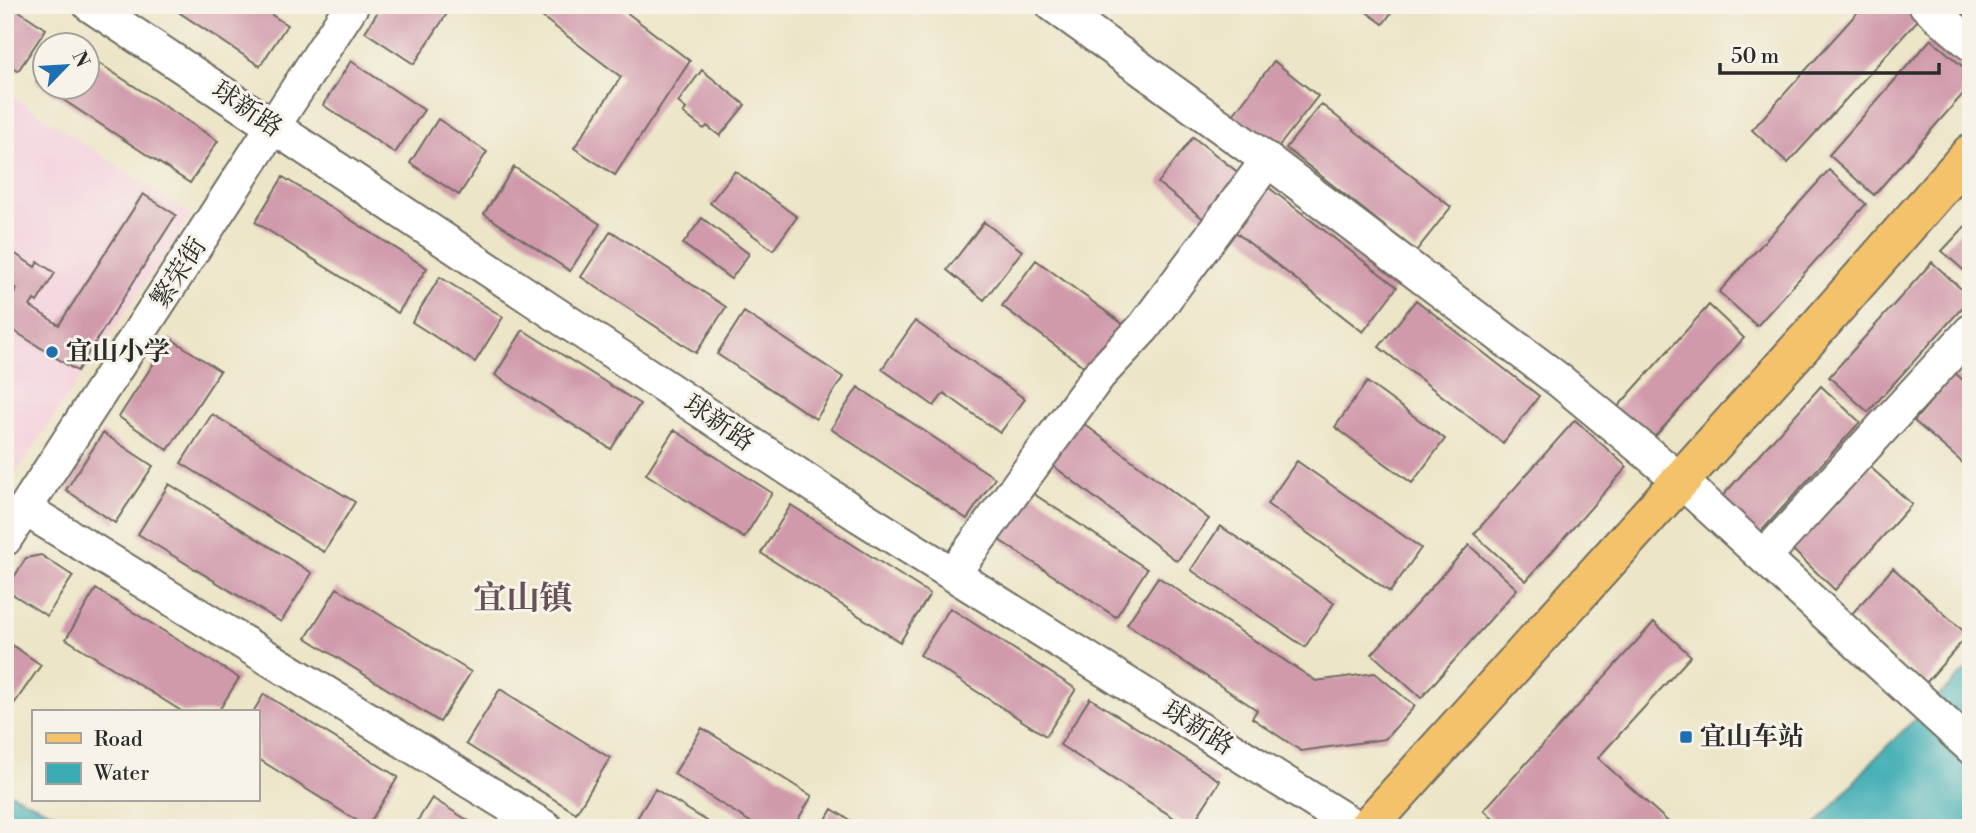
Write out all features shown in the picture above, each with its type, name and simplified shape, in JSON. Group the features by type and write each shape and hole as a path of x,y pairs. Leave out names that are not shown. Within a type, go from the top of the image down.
{"main road":[{"path":"1367,828 1971,153"}],"street":[{"name":"球新路","path":"90,5 857,514 1357,828"},
{"name":"繁荣街","path":"5,539 352,5"},
{"path":"1053,5 1267,161 1560,381 1680,480 1971,747"},
{"path":"1926,5 1971,44"},
{"path":"953,574 1099,375 1144,327 1267,161"},
{"path":"1764,557 1971,331"},
{"path":"25,509 547,828"}],"shaded area":[{"name":"宜山小学","path":"5,91 191,215 5,489"}],"water":[{"path":"1971,665 1971,828 1813,828 1878,755"},
{"path":"5,791 86,828 5,828"}],"building":[{"path":"5,5 10,5 46,29 44,32 32,32 32,50 18,71 5,62"},
{"path":"168,5 257,5 287,25 260,66"},
{"path":"382,5 445,5 450,9 414,64 365,32"},
{"path":"617,5 690,61 615,175 574,148 621,77 529,7"},
{"path":"1357,5 1397,5 1383,24"},
{"path":"1864,5 1902,5 1918,20 1788,163 1752,130"},
{"path":"1931,39 1971,74 1971,85 1874,195 1829,155"},
{"path":"351,61 424,110 395,153 323,105"},
{"path":"1274,61 1318,96 1276,150 1233,115"},
{"path":"102,65 218,141 190,183 66,102 102,102"},
{"path":"702,70 745,105 720,136 707,126 704,129 683,113 686,109 678,102"},
{"path":"1321,104 1451,207 1416,251 1286,148"},
{"path":"438,119 487,152 459,195 410,163"},
{"path":"1193,137 1240,174 1205,220 1158,183"},
{"path":"514,167 600,224 570,271 484,214"},
{"path":"1829,170 1866,204 1757,326 1719,292"},
{"path":"735,171 797,217 773,250 710,203"},
{"path":"283,177 427,268 398,313 255,222"},
{"path":"1263,183 1397,287 1363,332 1229,227"},
{"path":"143,194 176,215 77,371 5,325 5,308 17,289 5,281 5,247 35,267 38,262 55,273 37,302 34,300 30,306 59,325"},
{"path":"702,218 749,254 731,279 683,244"},
{"path":"1971,220 1971,277 1942,251"},
{"path":"984,222 1022,251 984,300 947,270"},
{"path":"611,231 726,307 696,353 581,277"},
{"path":"1036,260 1124,325 1090,371 1002,306"},
{"path":"1932,262 1971,298 1868,412 1829,377"},
{"path":"440,277 503,317 475,362 412,322"},
{"path":"1416,300 1539,396 1503,443 1379,347"},
{"path":"1709,305 1744,338 1650,442 1615,410"},
{"path":"744,312 843,377 816,419 717,354"},
{"path":"915,321 1025,399 1000,433 944,393 934,406 882,369"},
{"path":"523,330 640,404 611,449 495,375"},
{"path":"170,338 220,371 168,450 119,417"},
{"path":"1955,373 1971,387 1971,470 1914,421"},
{"path":"1367,382 1445,439 1412,483 1335,427"},
{"path":"1821,386 1860,422 1757,536 1718,501"},
{"path":"858,387 995,478 967,519 831,429"},
{"path":"212,414 355,502 324,552 181,463"},
{"path":"1079,420 1209,519 1177,561 1047,461"},
{"path":"1575,420 1627,467 1526,581 1474,534"},
{"path":"674,430 772,493 744,538 646,474"},
{"path":"103,433 153,466 115,523 66,490"},
{"path":"1297,461 1421,548 1390,592 1267,504"},
{"path":"1869,466 1912,504 1835,590 1793,550"},
{"path":"169,484 312,573 281,622 138,534"},
{"path":"1025,488 1147,569 1116,617 993,536"},
{"path":"791,505 930,594 900,642 761,553"},
{"path":"1220,526 1334,603 1305,647 1191,570"},
{"path":"1469,545 1517,589 1421,698 1372,654"},
{"path":"41,555 73,576 47,616 6,590 26,558"},
{"path":"1893,568 1968,635 1926,683 1850,616"},
{"path":"1158,577 1316,681 1375,673 1415,706 1385,739 1301,751 1252,718 1257,710 1127,624"},
{"path":"337,588 471,672 440,722 306,638"},
{"path":"96,589 239,678 219,710 180,710 66,639"},
{"path":"950,608 1076,689 1046,736 920,655"},
{"path":"1654,622 1691,656 1598,758 1675,828 1507,828 1494,820 1484,810"},
{"path":"5,640 41,665 5,717"},
{"path":"500,689 610,758 576,813 466,744"},
{"path":"264,694 398,777 367,827 259,759 259,710 254,710"},
{"path":"1090,698 1220,781 1190,828 1060,745"},
{"path":"702,728 812,796 793,828 760,828 674,774"},
{"path":"655,789 718,828 631,828"},
{"path":"432,798 480,828 413,828"},
{"path":"832,809 862,828 821,828"}],"place":[{"name":"宜山小学","path":"52,352"},
{"name":"宜山车站","path":"1686,737"}],"district":[{"name":"宜山镇","path":"523,599"}]}
